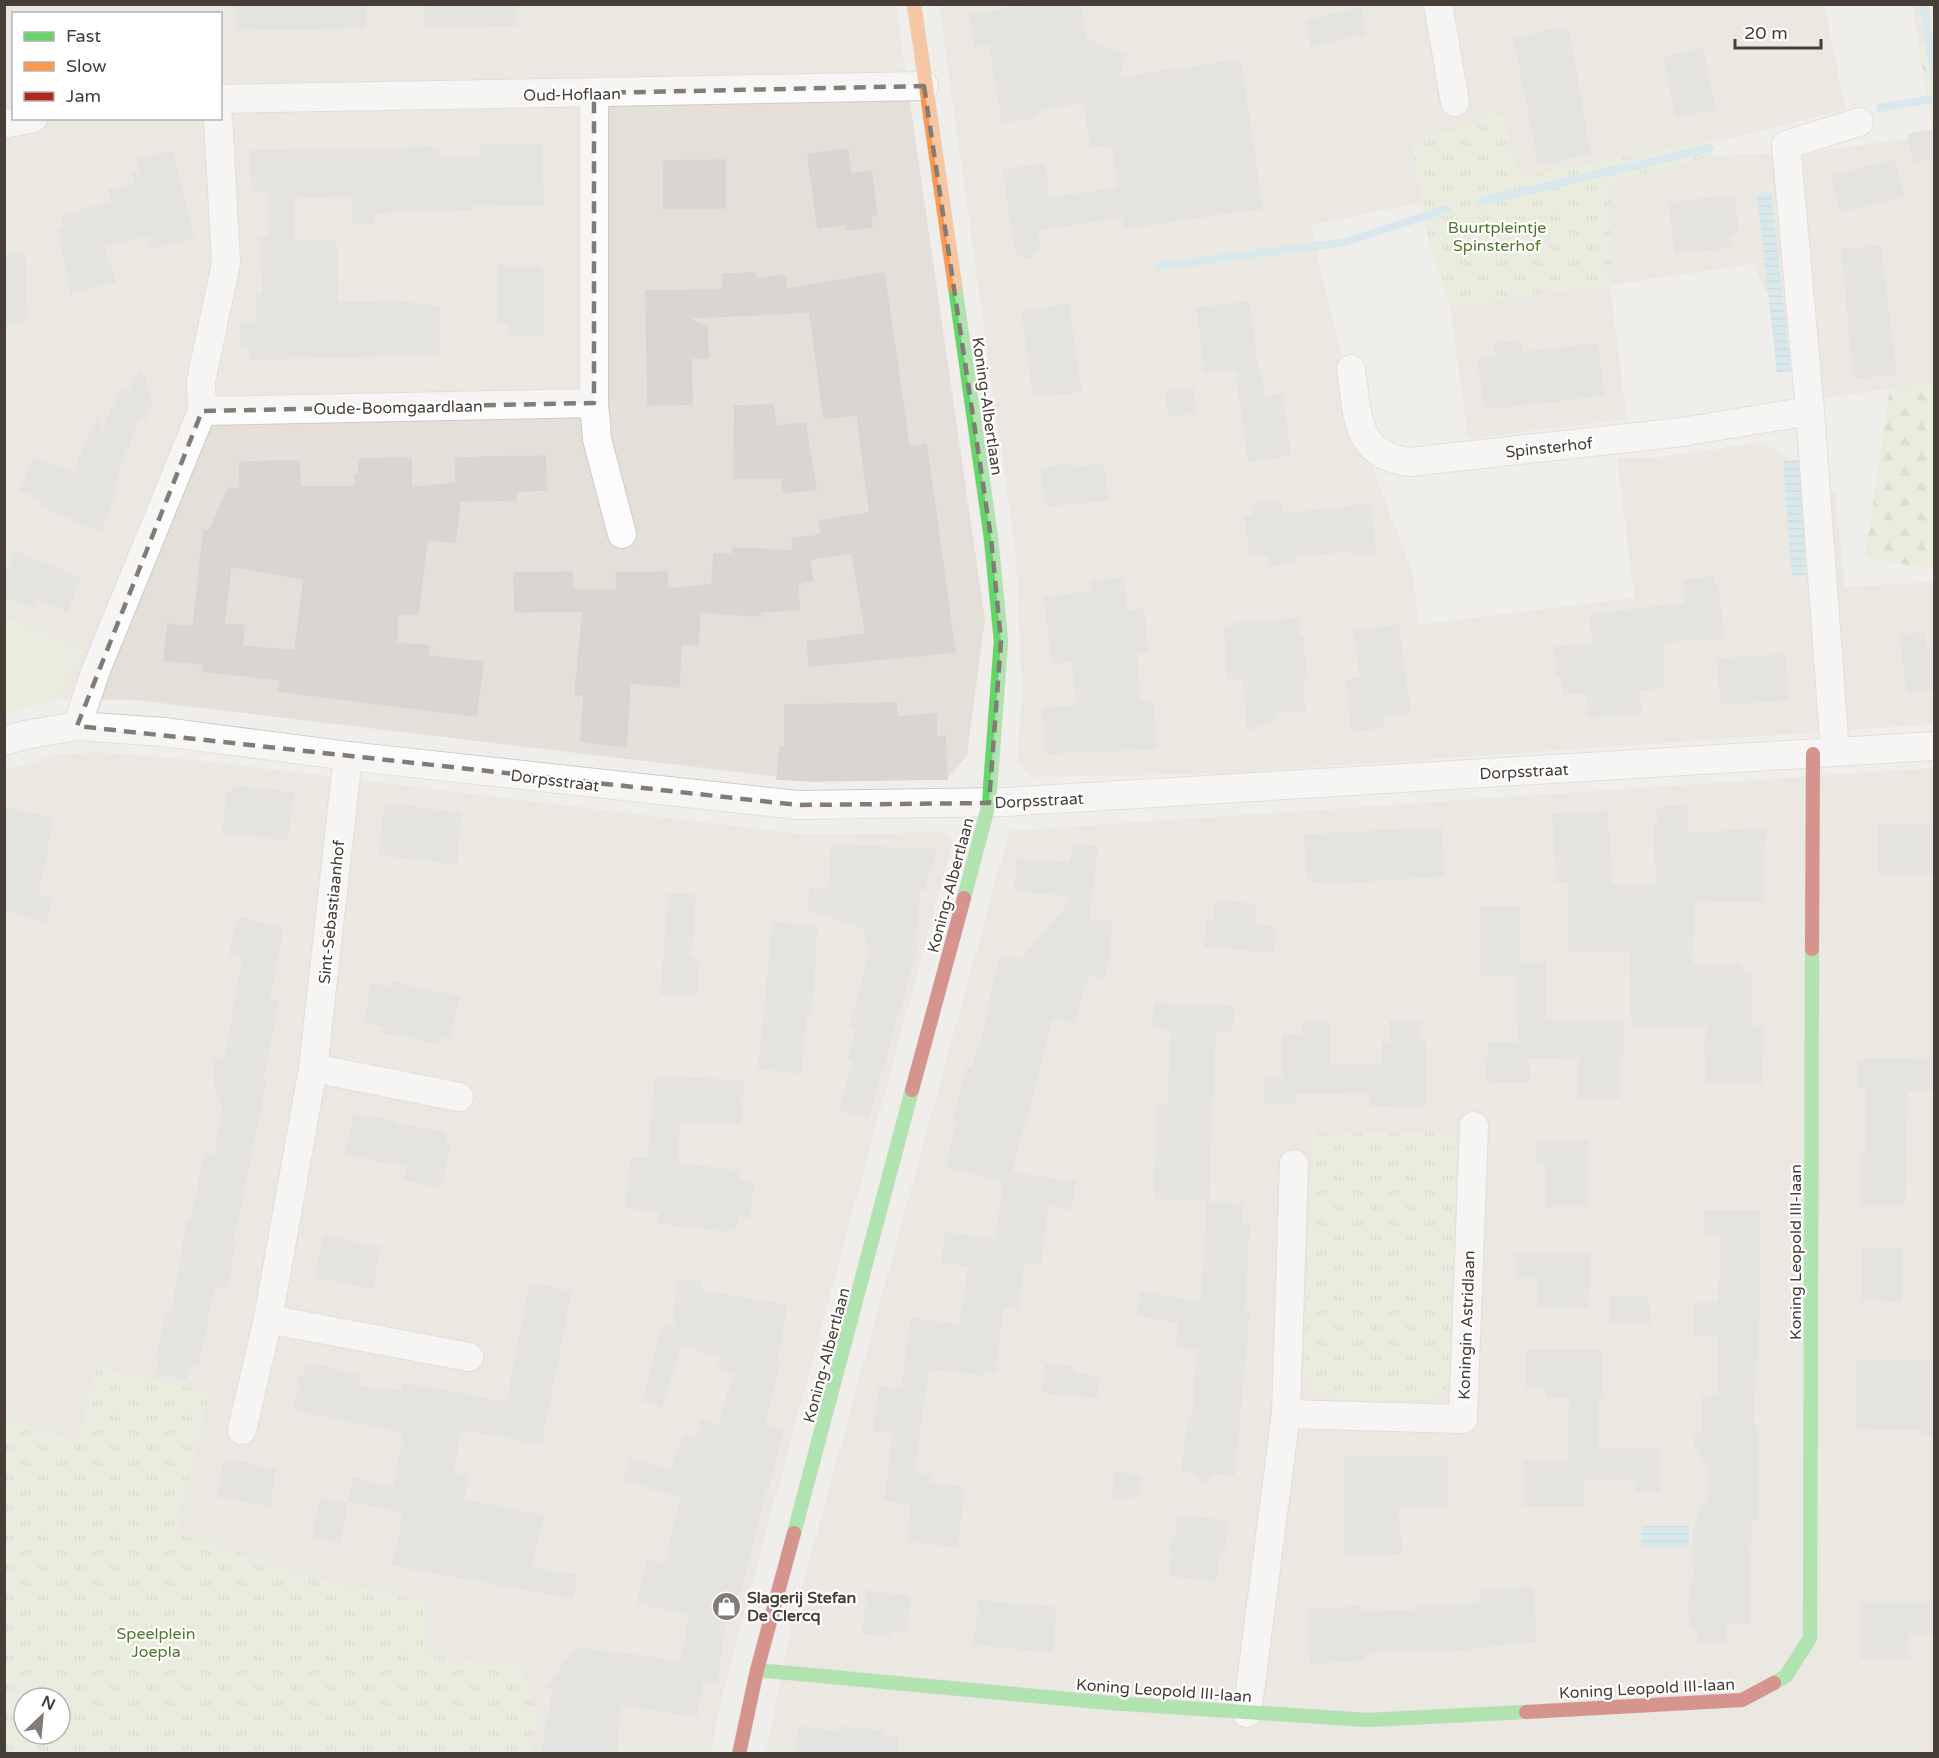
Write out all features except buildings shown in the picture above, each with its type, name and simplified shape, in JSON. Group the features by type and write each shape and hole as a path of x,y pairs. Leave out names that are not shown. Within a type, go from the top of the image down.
{"street":[{"name":"Koning-Albertlaan","path":"739,1754 757,1670 989,803 1001,641 991,538 924,86 914,4"},
{"path":"1438,4 1455,102"},
{"name":"Oud-Hoflaan","path":"222,99 924,86"},
{"path":"594,93 594,403 597,439 622,534"},
{"path":"4,124 23,120"},
{"path":"77,726 96,669 202,411 201,381 226,263 218,120"},
{"path":"1824,753 1810,411 1786,145 1859,122"},
{"name":"Spinsterhof","path":"1351,369 1359,420 1367,440 1376,452 1391,460 1410,462 1682,432 1810,411"},
{"name":"Oude-Boomgaardlaan","path":"202,411 594,403"},
{"name":"Dorpsstraat","path":"4,741 77,726 165,732 348,756 798,804 989,803 1935,746"},
{"name":"Koning Leopold III-laan","path":"757,1670 1110,1703 1366,1720 1742,1700 1786,1676 1810,1638 1824,753"},
{"name":"Sint-Sebastiaanhof","path":"242,1430 268,1318 313,1068 348,756"},
{"path":"313,1068 459,1097"},
{"name":"Koningin Astridlaan","path":"1286,1414 1463,1419 1474,1126"},
{"path":"1247,1713 1286,1414 1294,1164"},
{"path":"268,1318 469,1357"}],"highlighted area":[{"path":"924,86 991,538 1001,641 989,803 798,805 77,726 202,411 594,403 594,93"}],"shaded area":[{"path":"4,5 896,5 985,620 967,755 947,779 812,781 134,700 57,699 83,650 5,618"},
{"path":"939,5 1824,5 1846,109 1739,136 1311,225 1335,331 1371,463 1414,577 1418,625 1634,598 1617,458 1662,457 1764,442 1835,493 1845,587 1934,582 1934,724 1218,774 1031,777 1017,763 1022,693 1016,558"},
{"path":"1912,5 1934,5 1934,37 1918,40"},
{"path":"1934,135 1934,382 1818,399 1753,264 1610,285 1610,183 1713,156 1813,152"},
{"path":"1610,285 1627,419 1468,439 1450,306"},
{"path":"98,752 204,761 806,835 943,832 953,841 723,1692 711,1753 531,1753 537,1715 425,1655 424,1600 308,1577 177,1532 209,1392 96,1368 79,1441 5,1418 5,770 57,755"},
{"path":"1934,768 1934,1753 766,1754 792,1623 1009,831"}],"green space":[{"path":"1934,37 1934,135 1933,135 1918,40"},
{"name":"Buurtpleintje Spinsterhof","path":"1502,110 1520,177 1707,140 1713,156 1610,183 1610,285 1450,306 1426,231 1412,142"},
{"path":"1934,382 1934,570 1865,557 1890,388"},
{"path":"4,618 83,650 57,699 5,714"},
{"path":"1454,1131 1458,1371 1439,1398 1334,1398 1314,1391 1303,1371 1313,1133"},
{"name":"Speelplein Joepla","path":"96,1368 209,1392 178,1532 308,1577 424,1600 425,1655 524,1667 537,1715 531,1753 5,1753 5,1418 79,1441"}],"water":[{"path":"1771,192 1791,371 1777,373 1757,193"},
{"path":"1800,460 1806,576 1792,577 1783,461"},
{"path":"1642,1526 1689,1526 1689,1547 1642,1547"}],"waterway":[{"path":"1924,4 1934,76"},
{"path":"1880,108 1932,99"},
{"path":"1482,201 1710,148"},
{"path":"1161,266 1345,242 1447,209"}],"traffic: fast":[{"path":"955,286 991,538 1001,641 989,803 964,898"},
{"path":"1774,1683 1786,1676 1810,1638 1812,949"},
{"path":"794,1533 912,1090"},
{"path":"757,1670 1110,1703 1367,1720 1526,1712"}],"traffic: slow":[{"path":"914,4 955,286"}],"traffic: jam":[{"path":"1812,949 1813,754"},
{"path":"912,1090 964,898"},
{"path":"739,1754 757,1670 794,1533"},
{"path":"1526,1712 1742,1700 1774,1683"}],"place":[{"name":"Slagerij Stefan De Clercq","path":"726,1606"}]}
